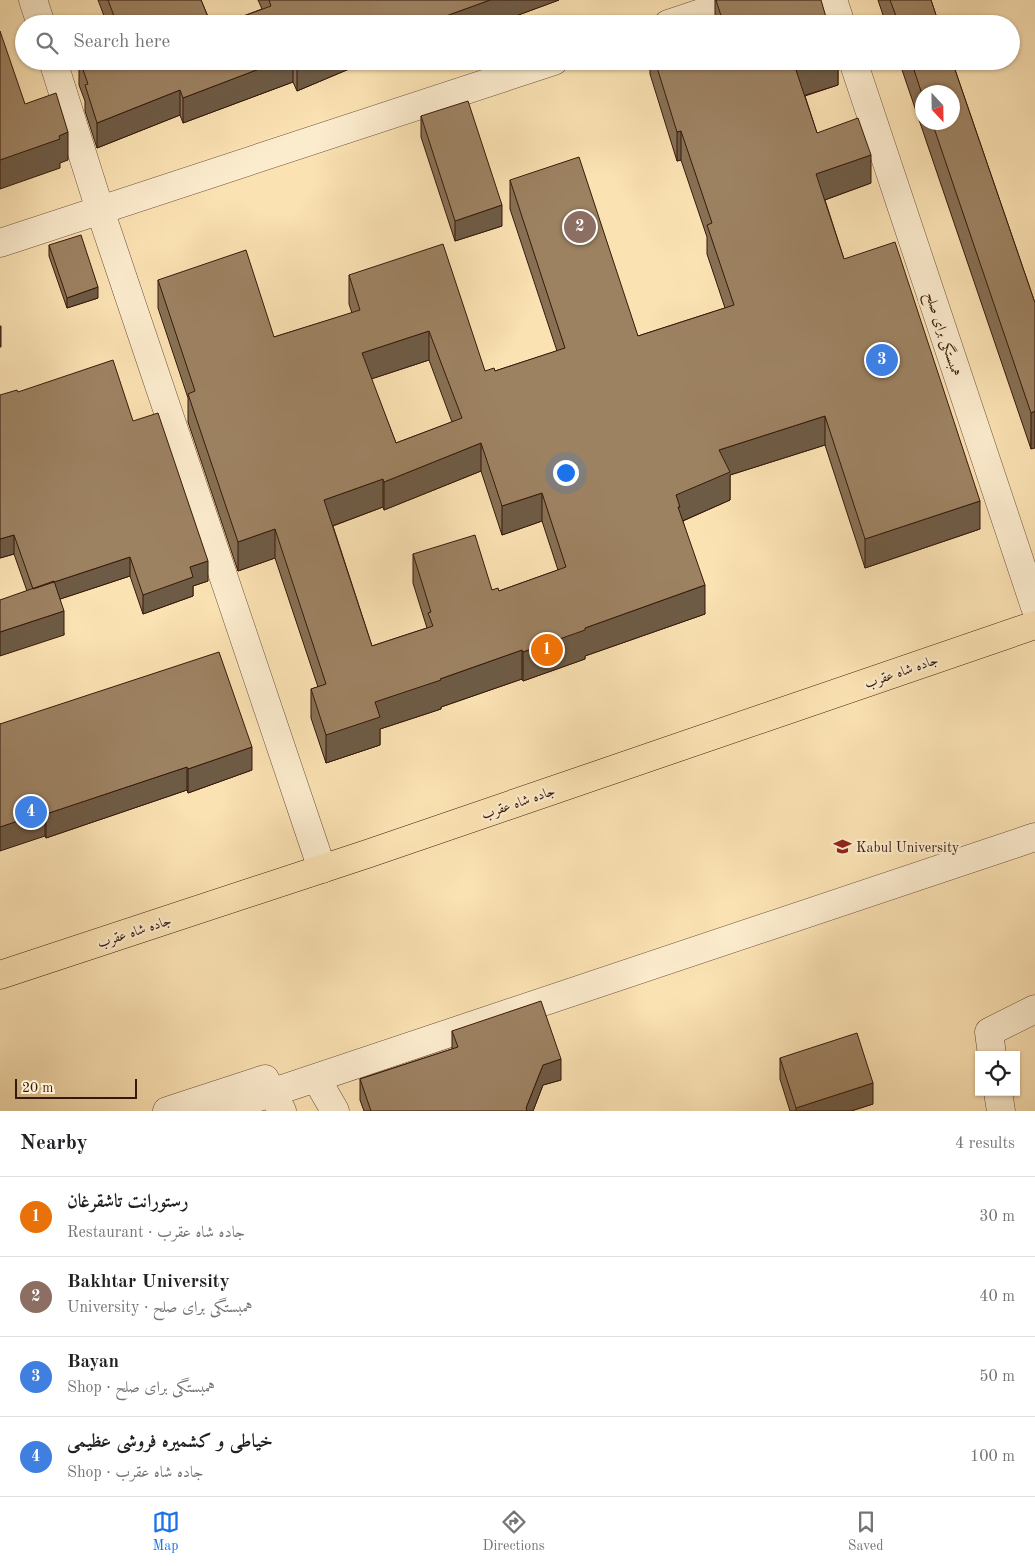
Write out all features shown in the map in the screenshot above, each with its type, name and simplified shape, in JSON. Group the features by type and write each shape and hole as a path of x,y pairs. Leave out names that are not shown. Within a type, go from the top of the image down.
{"highway":[{"name":"جاده شاه عقرب","path":"0,975 322,869 1035,624"}],"street":[{"path":"34,0 38,15"},
{"path":"695,15 740,0"},
{"path":"833,0 838,15"},
{"path":"56,70 100,210 322,869"},
{"path":"0,243 527,70"},
{"name":"همبستگی برای صلح","path":"856,70 1035,607"},
{"path":"217,1111 1035,837"},
{"path":"991,1051 989,1032 1035,1009"},
{"path":"316,1078 335,1111"},
{"path":"167,1111 265,1079 282,1111"},
{"path":"999,1096 1001,1111"}],"building":[{"path":"108,0 201,0 207,15 114,15"},
{"path":"269,0 490,0 449,15 246,15 271,6"},
{"path":"716,0 821,0 825,15 721,15"},
{"path":"890,0 931,0 936,15 896,15"},
{"path":"0,31 25,104 56,93 68,132 59,136 60,139 0,160"},
{"path":"83,70 256,70 183,98 180,90 97,123 85,85 88,84"},
{"path":"658,70 796,70 817,133 858,118 871,155 816,174 844,259 895,242 980,501 865,539 825,416 719,450 730,472 676,495 680,507 678,507 705,585 523,652 522,650 375,702 380,717 326,735 311,689 326,684 275,529 238,542 188,394 195,391 158,280 246,250 274,337 360,310 349,275 443,244 485,371 494,368 495,371 565,348 510,180 579,157 638,336 734,305 707,225 712,223 681,131 677,132","holes":["429,331 462,418 396,443 362,353","481,443 502,506 542,493 566,567 499,591 498,588 492,590 475,535 413,554 431,612 428,613 433,626 372,646 324,500 383,479 384,482"]},
{"path":"914,70 955,70 1035,303 1035,411 1031,413 935,130 960,130 960,85 919,85"},
{"path":"468,101 502,205 455,221 421,116"},
{"path":"81,235 98,287 67,298 49,245"},
{"path":"113,360 133,421 158,413 208,561 190,567 193,577 143,595 130,557 33,589 14,535 0,539 0,395 17,390 18,392"},
{"path":"54,581 64,611 0,632 0,600"},
{"path":"219,652 252,747 188,769 187,767 46,814 45,812 0,827 0,724"},
{"path":"541,1001 561,1059 543,1065 526,1108 527,1111 371,1111 360,1079 458,1047 452,1031"},
{"path":"857,1033 873,1083 796,1108 780,1058"}],"place":[{"name":"Bakhtar University","path":"580,227"},
{"name":"Bayan","path":"882,360"},
{"name":"رستورانت تاشقرغان","path":"547,650"},
{"name":"خیاطی و کشمیره فروشی عظیمی","path":"31,812"},
{"name":"Kabul University","path":"842,847"}]}
